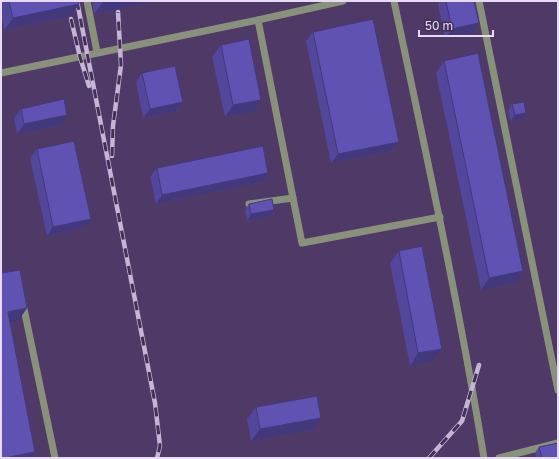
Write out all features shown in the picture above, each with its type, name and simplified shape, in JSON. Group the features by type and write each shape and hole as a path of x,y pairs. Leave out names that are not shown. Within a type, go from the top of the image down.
{"lane":[{"path":"87,1 97,52"},
{"path":"1,73 343,1"},
{"path":"394,1 440,216 484,458"},
{"path":"479,1 558,390"},
{"path":"258,20 302,243 440,216"},
{"path":"248,204 293,198"},
{"path":"21,294 56,458"},
{"path":"499,458 558,443"}],"building":[{"path":"9,1 79,1 79,4 13,18"},
{"path":"446,1 474,1 479,23 452,29"},
{"path":"373,19 399,142 338,154 313,32"},
{"path":"249,39 261,100 233,105 221,45"},
{"path":"478,53 523,271 489,278 444,61"},
{"path":"175,66 183,102 150,109 142,73"},
{"path":"64,99 67,115 24,124 21,109"},
{"path":"524,102 526,113 515,115 512,104"},
{"path":"74,141 91,219 53,227 37,149"},
{"path":"263,146 268,173 162,195 157,168"},
{"path":"272,199 274,210 251,214 249,204"},
{"path":"422,246 442,349 418,353 399,251"},
{"path":"20,270 27,308 8,312 35,452 9,458 1,458 1,273"},
{"path":"317,396 321,418 260,429 256,407"},
{"path":"558,443 558,458 542,458 539,447"}],"railway":[{"path":"77,1 155,403 160,446 157,458"},
{"path":"112,156 113,126 121,65 118,12"},
{"path":"71,19 89,86"},
{"path":"429,458 462,421 479,365"}]}
